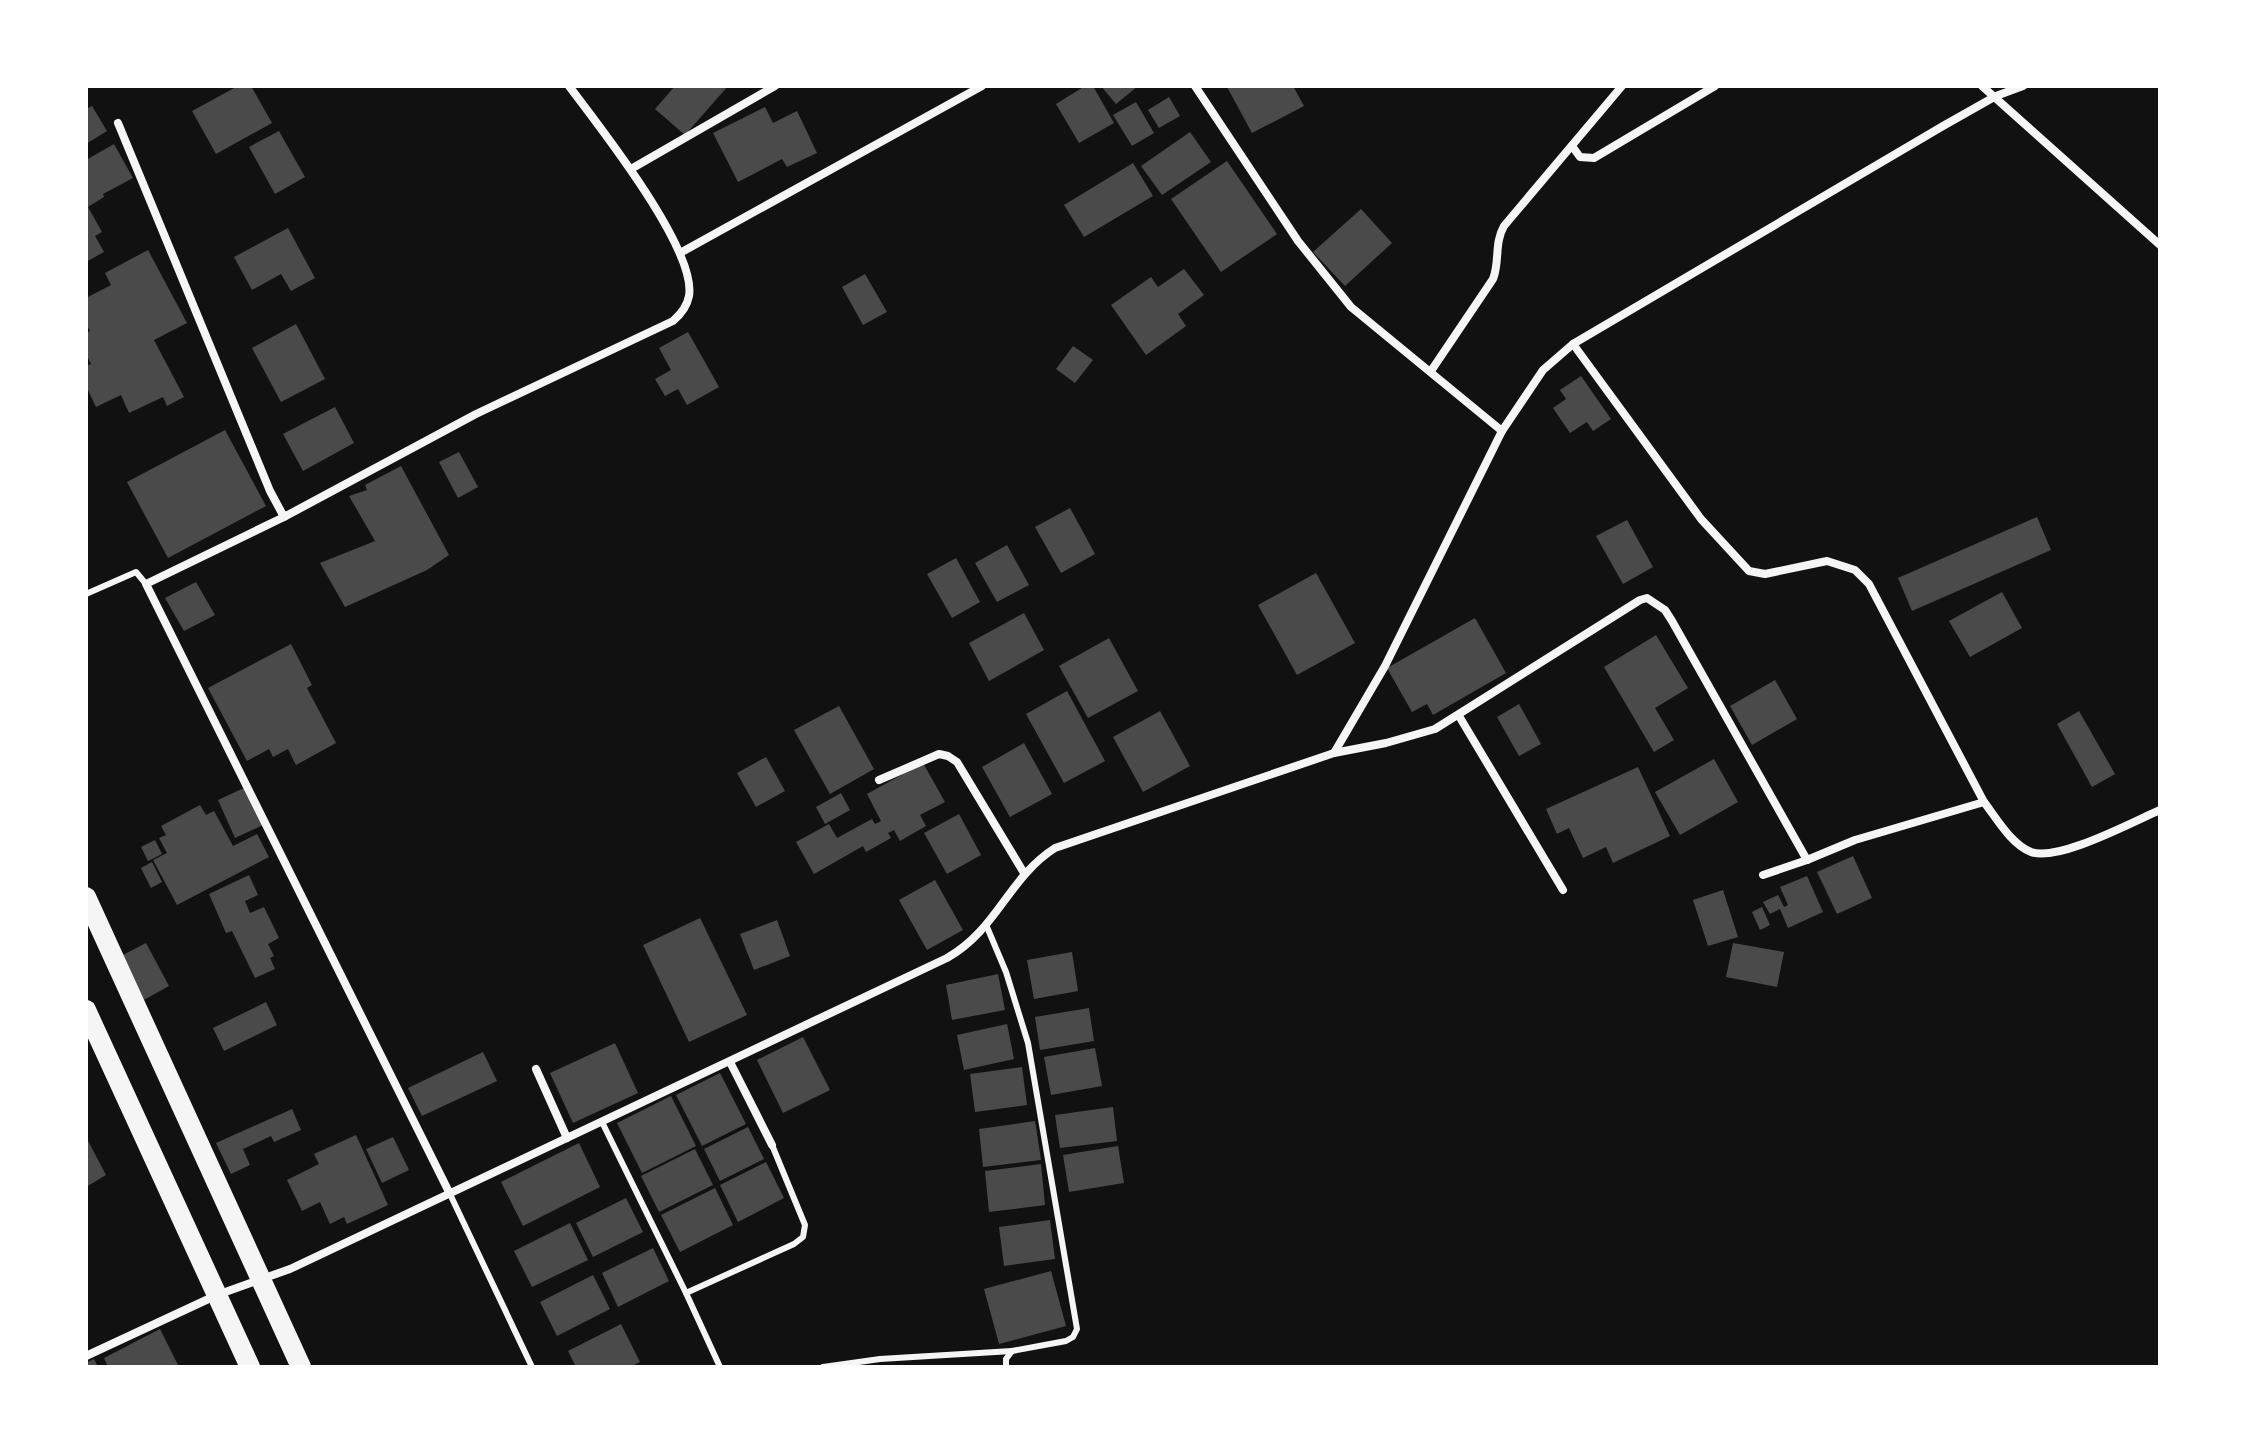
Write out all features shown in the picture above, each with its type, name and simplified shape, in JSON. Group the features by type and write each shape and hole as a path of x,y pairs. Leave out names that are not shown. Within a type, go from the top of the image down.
{"highway":[{"path":"86,897 301,1367"},
{"path":"86,1010 250,1367"}],"street":[{"path":"449,1192 146,584 284,517 476,414 673,321 683,311 689,296 689,274 680,253 631,169 569,86"},
{"path":"631,169 775,86"},
{"path":"680,253 982,86"},
{"path":"1195,86 1298,241 1351,307 1502,431"},
{"path":"1431,371 1493,279 1500,231 1622,86"},
{"path":"1572,146 1584,159 1594,158 1715,86"},
{"path":"1982,86 2160,245"},
{"path":"1334,753 1385,666 1502,431 1543,370 1573,344 1996,96 2023,86"},
{"path":"118,123 270,491 284,517"},
{"path":"1573,344 1701,519 1749,571 1765,574 1827,561 1855,570 1869,584 1984,802 2016,842 2029,851 2044,855 2062,852 2160,810"},
{"path":"86,1356 217,1295 290,1269 947,958 964,949 987,927 1024,873 1055,848 1334,753 1435,729 1640,600 1647,598 1665,610 1807,860"},
{"path":"1459,716 1563,890"},
{"path":"879,780 939,754 948,756 957,762 1024,873"},
{"path":"1763,875 1855,840 1984,802"},
{"path":"730,1062 772,1145"},
{"path":"536,1069 567,1138"}],"lane":[{"path":"86,594 136,572 146,584"},
{"path":"823,1367 880,1359 1012,1351 1066,1341 1073,1337 1077,1329 1028,1043 1006,972 987,927"},
{"path":"602,1122 720,1367"},
{"path":"686,1293 794,1244 803,1237 805,1225 772,1145"},
{"path":"449,1192 532,1367"},
{"path":"1006,1367 1006,1359 1012,1351"}],"building":[{"path":"238,86 251,86 272,123 216,154 192,111"},
{"path":"675,86 728,86 685,135 655,109"},
{"path":"1085,86 1093,86 1114,123 1079,143 1056,104"},
{"path":"1101,86 1138,86 1116,104"},
{"path":"1229,86 1293,86 1304,106 1252,133"},
{"path":"1169,97 1180,116 1159,128 1148,110"},
{"path":"1136,102 1154,133 1132,146 1113,115"},
{"path":"92,106 107,131 86,144 86,109"},
{"path":"765,107 773,123 797,111 817,153 787,167 782,159 738,182 713,133"},
{"path":"279,131 305,177 275,194 249,147"},
{"path":"1190,132 1211,162 1162,195 1141,166"},
{"path":"114,144 133,178 103,194 104,197 88,207 102,232 95,236 104,252 86,262 86,160"},
{"path":"1227,161 1277,234 1221,272 1171,199"},
{"path":"1133,163 1153,196 1084,237 1064,205"},
{"path":"1361,209 1392,243 1345,286 1313,252"},
{"path":"288,228 315,278 291,291 281,274 252,290 234,257"},
{"path":"148,250 187,323 154,340 184,397 167,406 163,397 129,413 121,395 96,407 86,386 86,366 91,364 86,354 86,333 90,331 86,324 86,298 111,285 105,273"},
{"path":"1184,269 1204,295 1178,314 1186,326 1146,355 1111,305 1151,277 1158,287"},
{"path":"865,274 887,312 863,325 842,287"},
{"path":"296,324 325,379 281,402 252,348"},
{"path":"688,332 719,387 687,405 678,389 665,396 655,379 671,370 659,348"},
{"path":"1073,346 1093,360 1075,383 1056,369"},
{"path":"1581,376 1611,419 1593,431 1587,422 1570,433 1553,408 1566,399 1560,390"},
{"path":"335,407 354,443 303,471 283,434"},
{"path":"225,430 266,506 168,558 127,482"},
{"path":"459,452 478,487 458,498 439,462"},
{"path":"401,466 449,555 427,570 345,607 320,563 375,541 349,496 367,490 365,485"},
{"path":"1070,508 1095,554 1061,573 1035,527"},
{"path":"2037,517 2051,550 1912,611 1898,578"},
{"path":"1627,520 1653,567 1623,584 1596,536"},
{"path":"1007,545 1029,585 997,602 975,563"},
{"path":"956,558 980,602 952,618 927,574"},
{"path":"1316,573 1355,643 1297,675 1258,605"},
{"path":"196,582 215,615 184,631 165,598"},
{"path":"2002,592 2022,628 1970,657 1949,621"},
{"path":"1024,613 1044,650 989,681 969,643"},
{"path":"1475,618 1506,673 1433,715 1427,704 1412,712 1387,668"},
{"path":"1656,635 1688,688 1655,708 1674,740 1654,752 1604,667"},
{"path":"1109,638 1138,691 1088,718 1059,666"},
{"path":"291,644 312,685 307,688 336,743 296,765 288,749 273,757 269,749 247,761 208,688"},
{"path":"1775,680 1797,719 1752,745 1730,706"},
{"path":"1067,691 1105,761 1064,783 1026,714"},
{"path":"1519,704 1541,744 1519,756 1497,717"},
{"path":"839,706 874,769 830,794 794,730"},
{"path":"1160,711 1190,766 1143,792 1113,737"},
{"path":"2079,711 2115,774 2092,787 2057,724"},
{"path":"1024,743 1052,794 1010,817 982,767"},
{"path":"766,757 785,791 756,807 737,773"},
{"path":"1714,759 1738,802 1680,835 1655,792"},
{"path":"923,763 945,802 920,815 926,826 900,841 894,830 888,833 891,838 866,852 863,846 814,874 796,842 829,824 837,838 872,819 875,824 881,821 867,794"},
{"path":"1638,767 1670,836 1613,863 1606,847 1583,858 1569,828 1557,834 1546,809"},
{"path":"246,787 263,825 235,838 218,800"},
{"path":"841,793 850,810 825,824 816,807"},
{"path":"200,805 206,815 214,811 233,846 257,834 269,857 177,905 153,860 167,853 159,838 166,835 161,826"},
{"path":"959,814 981,855 947,874 924,833"},
{"path":"155,840 162,854 148,861 141,847"},
{"path":"1853,856 1872,898 1837,914 1817,872"},
{"path":"152,862 162,882 151,888 141,868"},
{"path":"249,875 258,895 245,901 250,913 264,907 279,938 268,944 274,956 270,958 275,969 255,978 232,931 226,933 209,894"},
{"path":"1807,876 1823,912 1788,928 1780,909 1770,914 1763,902 1778,895 1784,907 1788,905 1780,887"},
{"path":"935,880 963,930 927,950 899,900"},
{"path":"1723,890 1738,937 1708,946 1693,900"},
{"path":"1762,907 1770,925 1760,930 1752,912"},
{"path":"700,918 747,1015 689,1042 643,945"},
{"path":"777,920 790,956 754,970 740,934"},
{"path":"146,943 169,986 142,1001 119,957"},
{"path":"1733,943 1784,952 1777,987 1726,977"},
{"path":"1072,952 1078,991 1034,999 1027,960"},
{"path":"998,974 1005,1010 952,1020 946,985"},
{"path":"266,1002 277,1025 224,1051 213,1028"},
{"path":"1089,1008 1094,1041 1040,1050 1035,1017"},
{"path":"1007,1024 1014,1059 964,1070 957,1035"},
{"path":"803,1037 830,1090 783,1113 757,1060"},
{"path":"615,1043 638,1093 573,1123 550,1073"},
{"path":"1095,1048 1102,1086 1051,1095 1044,1057"},
{"path":"483,1052 497,1081 422,1116 408,1088"},
{"path":"1022,1067 1027,1105 975,1112 970,1074"},
{"path":"720,1073 746,1124 702,1146 676,1095"},
{"path":"671,1096 696,1146 642,1173 617,1123"},
{"path":"1113,1107 1117,1141 1060,1148 1055,1115"},
{"path":"292,1109 301,1130 274,1142 271,1136 243,1149 250,1165 231,1174 216,1143"},
{"path":"1035,1121 1041,1160 983,1167 979,1129"},
{"path":"748,1127 764,1159 720,1181 704,1149"},
{"path":"356,1135 388,1205 347,1224 344,1217 330,1224 320,1202 302,1211 287,1180 319,1164 314,1154"},
{"path":"86,1137 106,1175 86,1187"},
{"path":"393,1137 409,1170 382,1183 366,1149"},
{"path":"579,1143 600,1187 523,1226 501,1182"},
{"path":"1118,1146 1124,1183 1069,1192 1063,1155"},
{"path":"695,1149 713,1185 659,1212 641,1176"},
{"path":"766,1162 784,1198 738,1222 720,1185"},
{"path":"1041,1164 1045,1205 989,1212 985,1171"},
{"path":"715,1188 733,1225 680,1252 661,1215"},
{"path":"626,1198 643,1232 593,1257 576,1223"},
{"path":"1050,1220 1055,1259 1004,1266 999,1227"},
{"path":"570,1223 588,1260 532,1287 514,1251"},
{"path":"653,1248 669,1281 618,1307 602,1273"},
{"path":"1051,1271 1066,1326 999,1344 984,1289"},
{"path":"593,1275 610,1309 557,1336 540,1302"},
{"path":"621,1324 640,1362 630,1367 576,1367 568,1351"},
{"path":"160,1329 179,1367 108,1367 104,1358"},
{"path":"94,1359 98,1367 86,1367 86,1363"}]}
